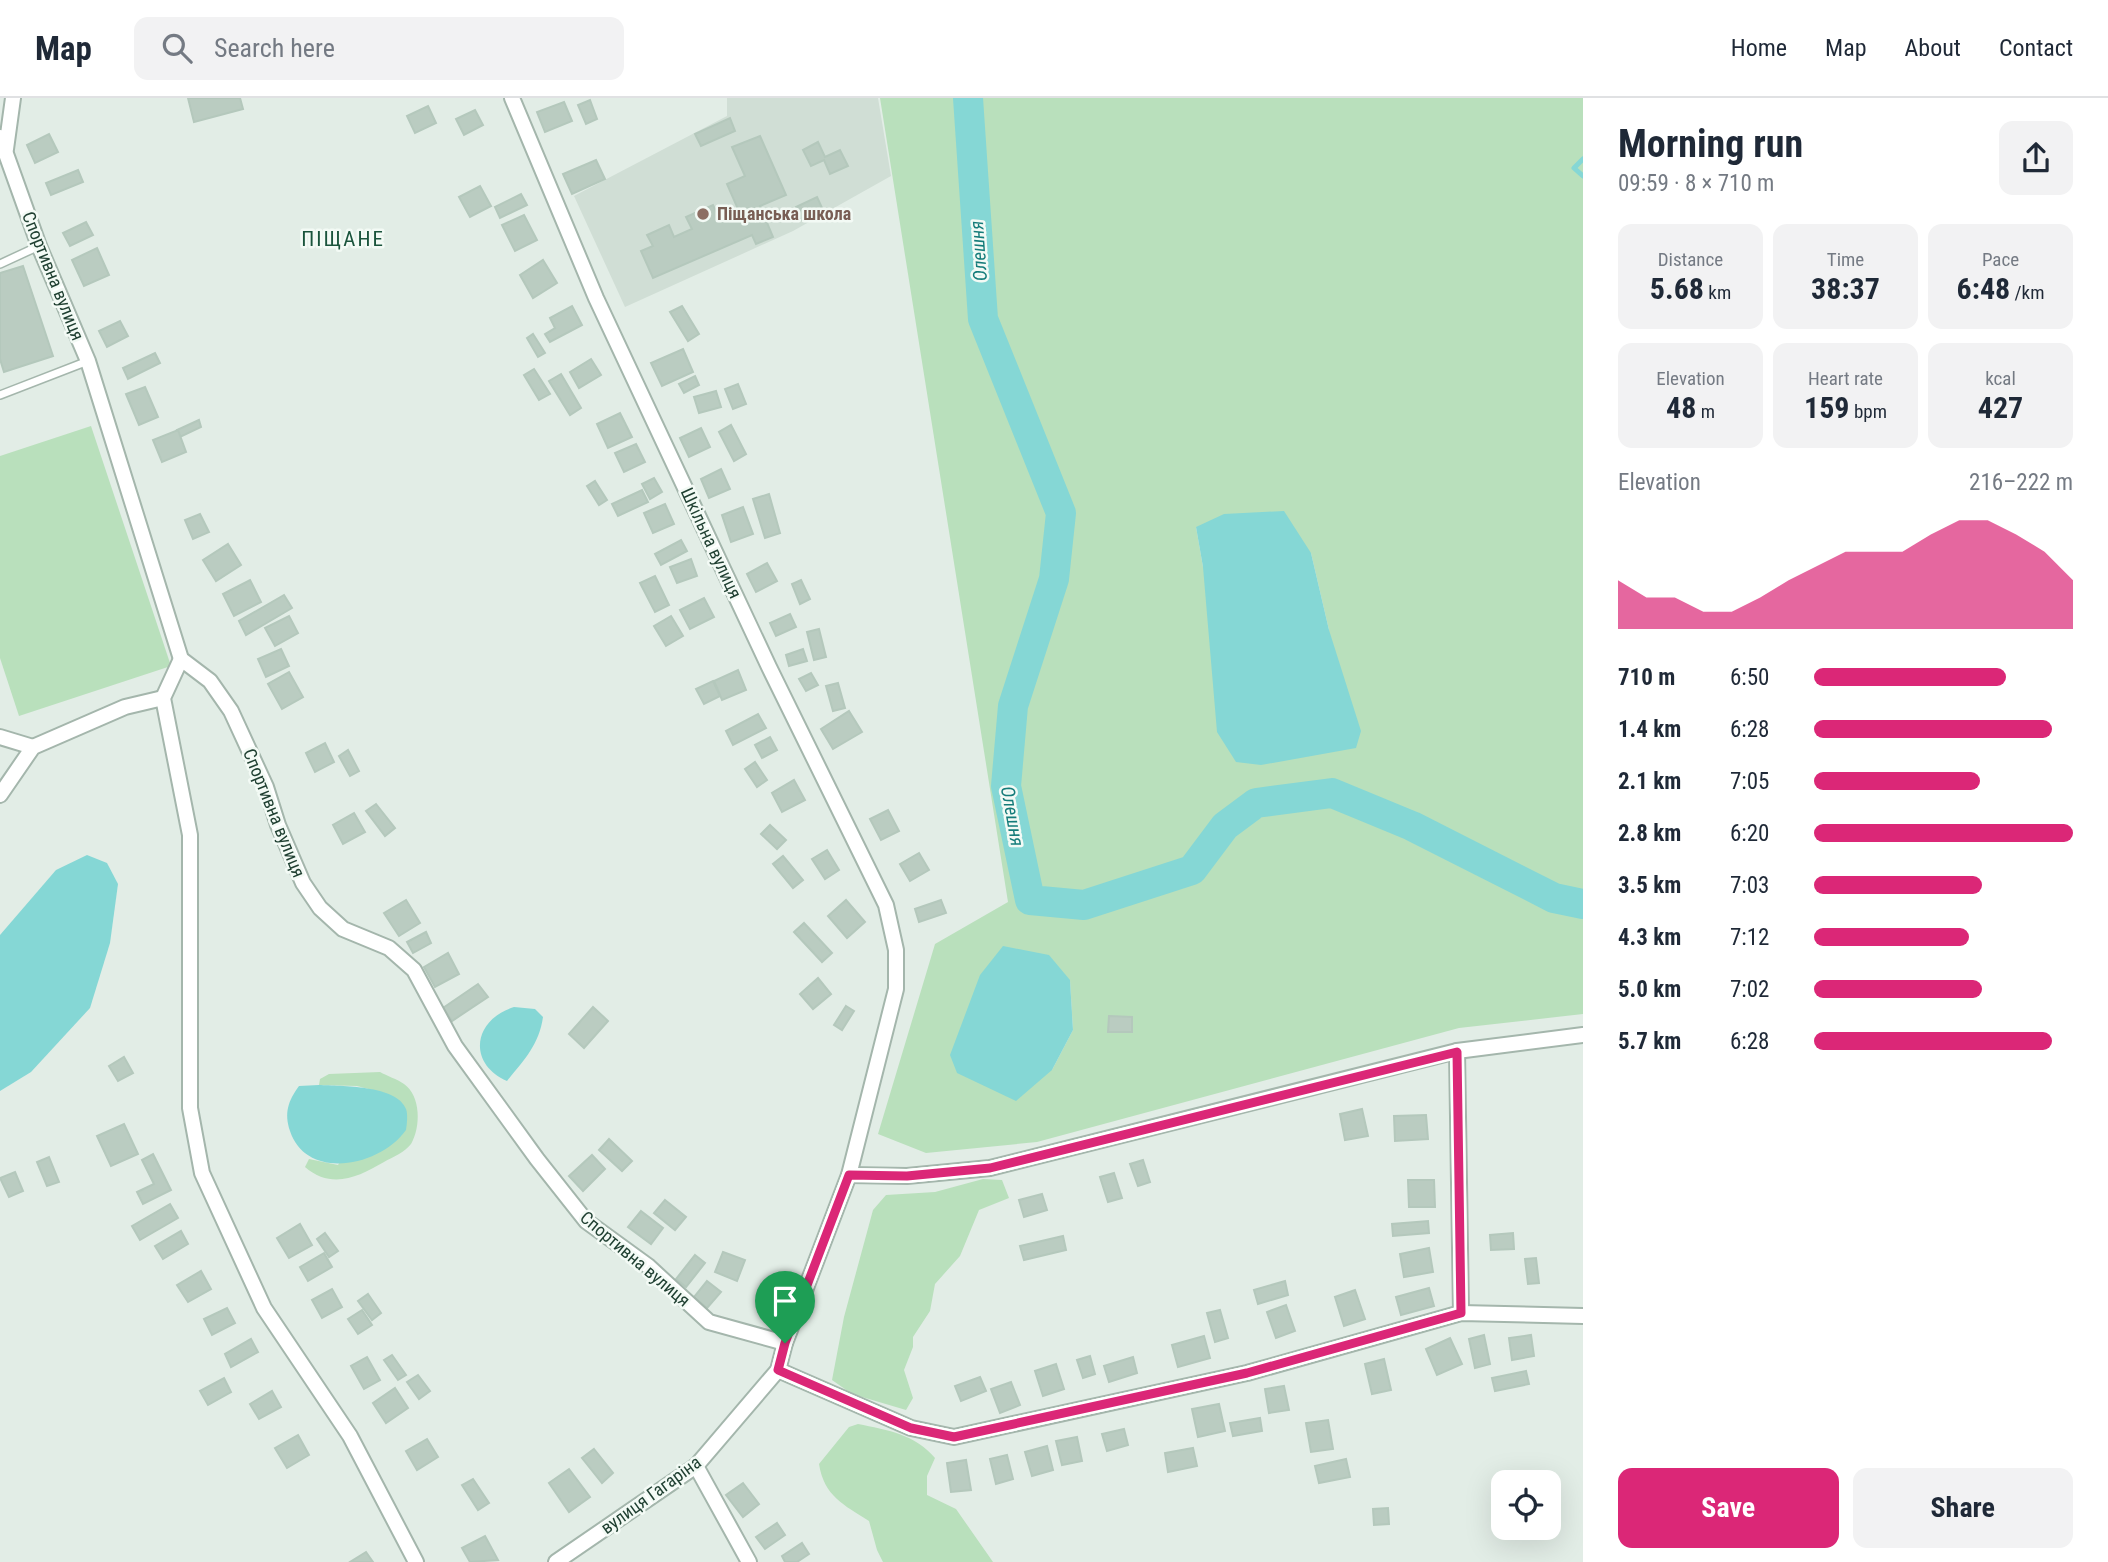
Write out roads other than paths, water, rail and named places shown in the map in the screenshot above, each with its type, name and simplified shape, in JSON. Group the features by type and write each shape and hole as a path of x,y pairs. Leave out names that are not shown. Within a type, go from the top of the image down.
{"street":[{"path":"3,144 13,98"},
{"name":"Шкільна вулиця","path":"512,98 596,298 769,667 886,905 896,950 896,989"},
{"name":"Спортивна вулиця","path":"3,144 39,246 88,361 181,659 210,681 231,711 266,787 278,825 308,891 320,908 343,929 389,948 414,970 455,1046 586,1221 648,1266 709,1322 785,1343"},
{"path":"181,659 163,698 190,835 190,1108 202,1173 264,1308 350,1436 416,1562"},
{"path":"0,795 33,747 125,707 163,698"},
{"path":"0,737 33,747"},
{"name":"вулиця Гагаріна","path":"556,1562 696,1466 778,1370 785,1343 849,1175 896,989"},
{"path":"849,1175 907,1176 990,1168 1457,1052 1583,1035"},
{"path":"1457,1052 1461,1313"},
{"path":"778,1370 911,1428 954,1437 1247,1373 1461,1313 1583,1316"},
{"path":"696,1466 750,1562"}],"lane":[{"path":"0,264 39,246"},
{"path":"0,395 88,361"}],"water":[{"path":"1284,511 1311,553 1329,630 1361,731 1356,748 1261,765 1236,762 1217,732 1203,567 1196,527 1224,514"},
{"path":"87,855 107,863 118,884 110,943 90,1008 31,1072 0,1091 0,935 56,870"},
{"path":"1003,946 1049,955 1070,980 1073,1030 1052,1070 1016,1101 957,1073 950,1055 980,975"},
{"path":"514,1007 535,1009 543,1017 534,1044 507,1081 485,1064 480,1042 483,1031 490,1022 500,1013"},
{"path":"299,1086 367,1088 392,1095 401,1101 406,1109 406,1130 380,1153 363,1160 328,1163 312,1157 299,1147 290,1131 287,1113"}],"waterway":[{"name":"Олешня","path":"968,98 983,319 1061,513 1054,579 1013,706 1006,786 1030,900 1084,905 1192,870 1225,826 1256,803 1332,793 1412,826 1554,898 1583,904"},
{"path":"1583,159 1574,168 1583,176"}],"place":[{"name":"Піщанська школа","path":"703,214"}],"district":[{"name":"ПІЩАНЕ","path":"343,239"}]}
